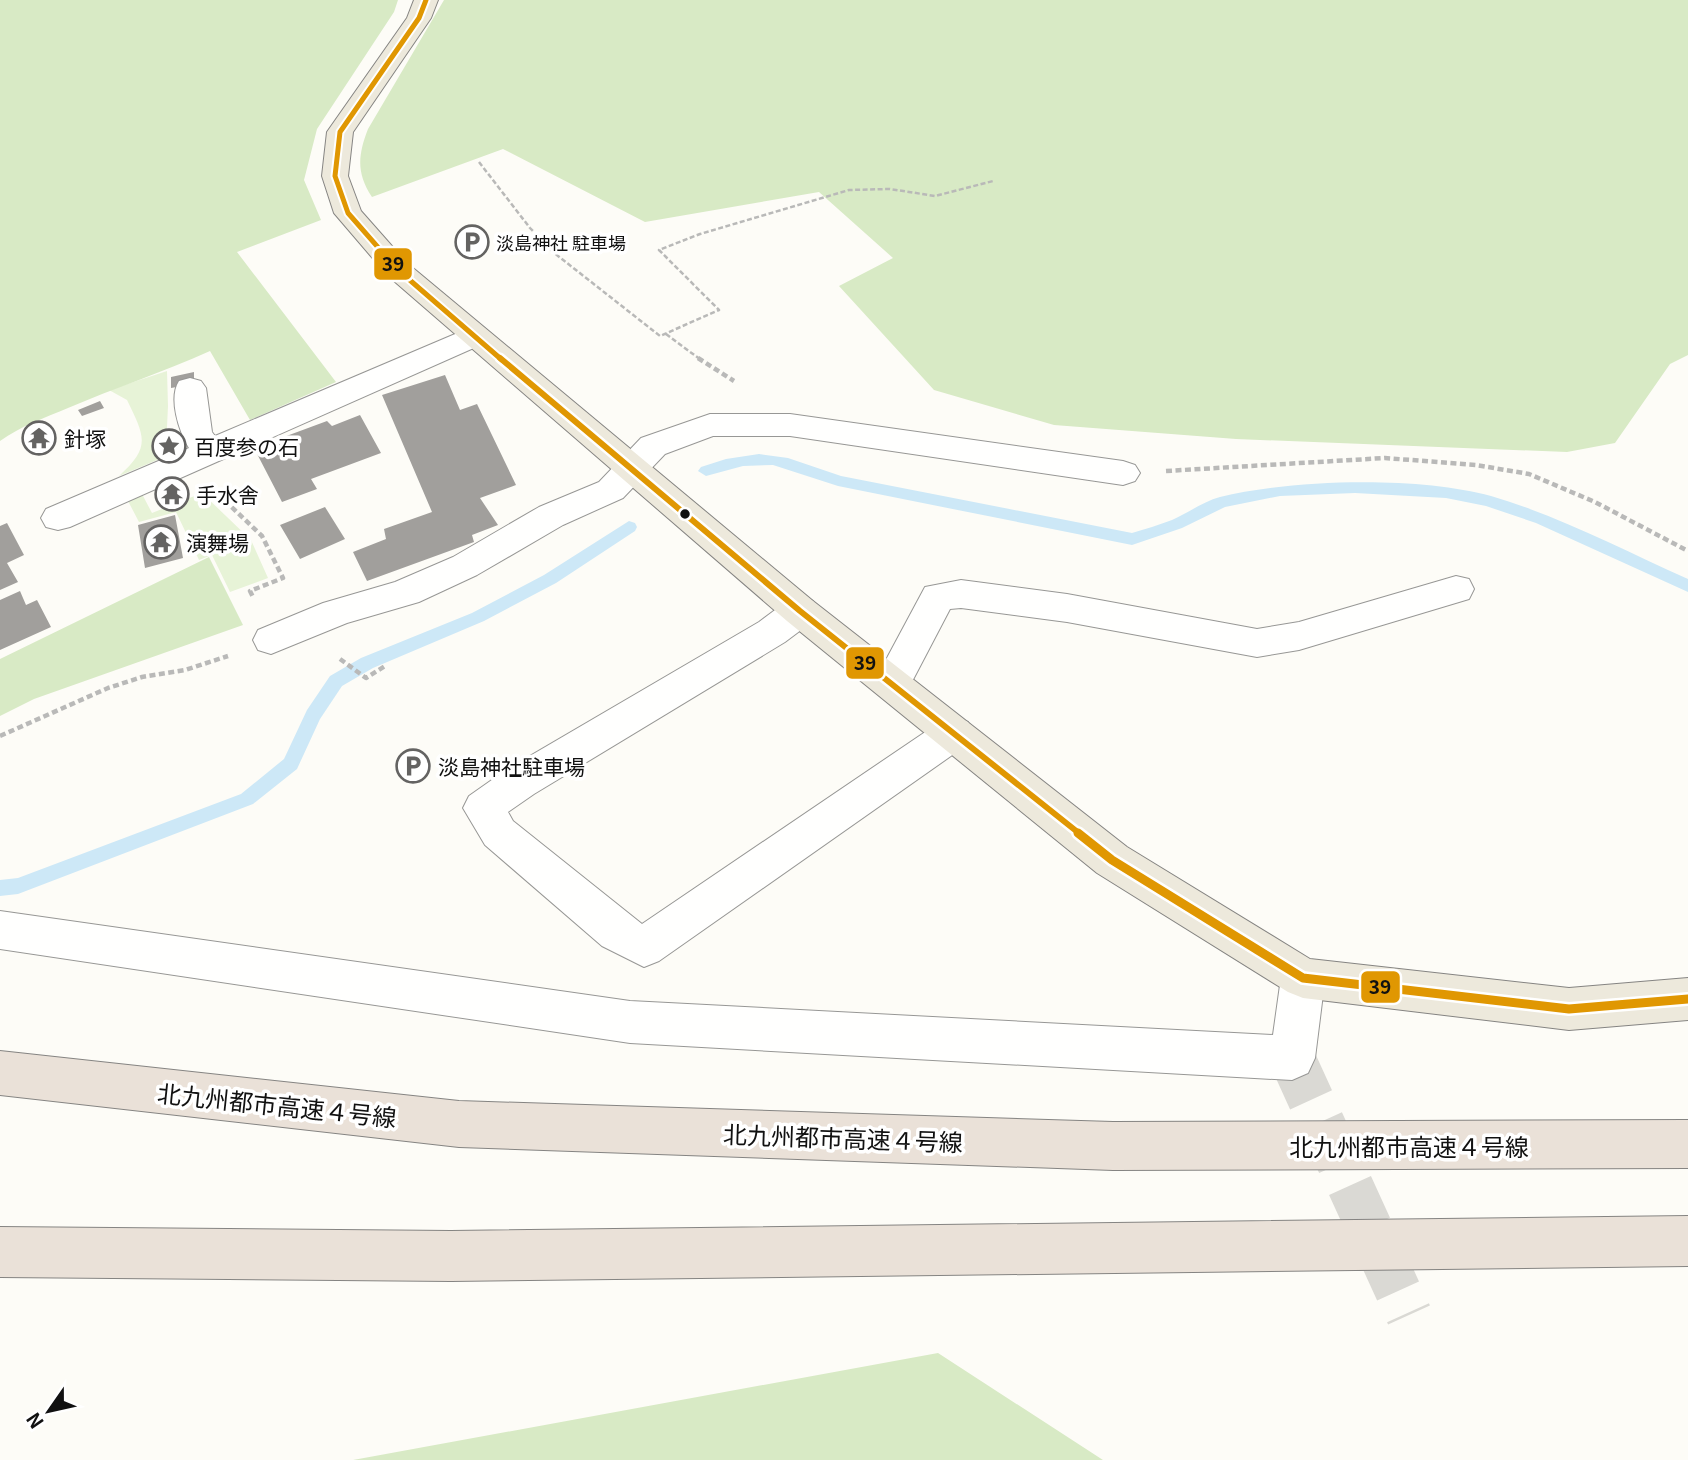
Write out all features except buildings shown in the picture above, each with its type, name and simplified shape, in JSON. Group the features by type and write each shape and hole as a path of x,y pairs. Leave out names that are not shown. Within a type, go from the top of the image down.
{"highway":[{"name":"北九州都市高速４号線","path":"0,1073 459,1124 1113,1146 1688,1143"},
{"path":"0,1252 465,1256 1688,1241"}],"main road":[{"path":"426,0 419,18 340,132 335,176 348,213 397,269 474,335 800,611 1112,860 1303,978 1569,1009 1688,999"}],"street":[{"path":"58,518 474,335"},
{"path":"190,388 197,456"},
{"path":"271,640 336,613 406,592 466,566 551,516 611,490 653,446 710,425 790,425 1123,473"},
{"path":"892,684 938,597 961,594 1068,608 1257,643 1299,636 1456,589"},
{"path":"800,611 772,632 520,782 483,808 499,833 617,932 644,947 954,733"},
{"path":"0,930 630,1022 1292,1058 1303,978"}],"path":[{"path":"479,163 552,252 660,336 719,310 659,250 700,234 849,190 890,190 935,197 993,181"},
{"path":"666,334 680,347 782,412 790,425"},
{"path":"0,736 107,688 142,677 185,670 271,640 250,591 283,578 261,536 194,471 197,456"},
{"path":"1123,473 1385,458 1476,465 1529,474 1595,502 1688,551"}],"green space":[{"path":"0,0 398,0 394,12 317,129 304,180 321,220 237,252 336,382 250,420 210,351 41,419 0,441"},
{"path":"444,0 1688,0 1688,355 1670,364 1615,443 1567,452 1236,439 1054,425 934,390 839,286 893,258 819,192 645,222 503,149 372,197 363,180 360,164 368,129"},
{"path":"167,371 166,448 169,455 119,476 136,457 142,441 138,423 127,400 109,390"},
{"path":"202,493 251,540 268,578 230,592 212,555 199,560 176,512 139,522 128,501 142,494 152,513"},
{"path":"209,557 243,625 34,699 0,716 0,659"},
{"path":"938,1353 1103,1460 353,1460"}],"waterway":[{"path":"706,471 743,460 773,460 803,467 838,481 1132,539 1177,524 1221,502 1280,491 1355,488 1446,493 1488,501 1541,519 1688,586"},
{"path":"0,888 18,886 247,799 291,764 313,715 336,681 367,663 478,617 550,579 629,527"}],"tunnel":[{"path":"1292,1058 1409,1315"}],"transit line":[{"name":"39","path":"426,0 419,18 340,132 335,176 348,213 397,269 474,336 800,611 1112,860 1303,978 1569,1009 1688,999"}],"place":[{"name":"淡島神社 駐車場","path":"472,242"},
{"name":"針塚","path":"39,438"},
{"name":"百度参の石","path":"169,446"},
{"name":"手水舎","path":"172,494"},
{"name":"演舞場","path":"161,542"},
{"name":"淡島神社駐車場","path":"413,766"}]}
